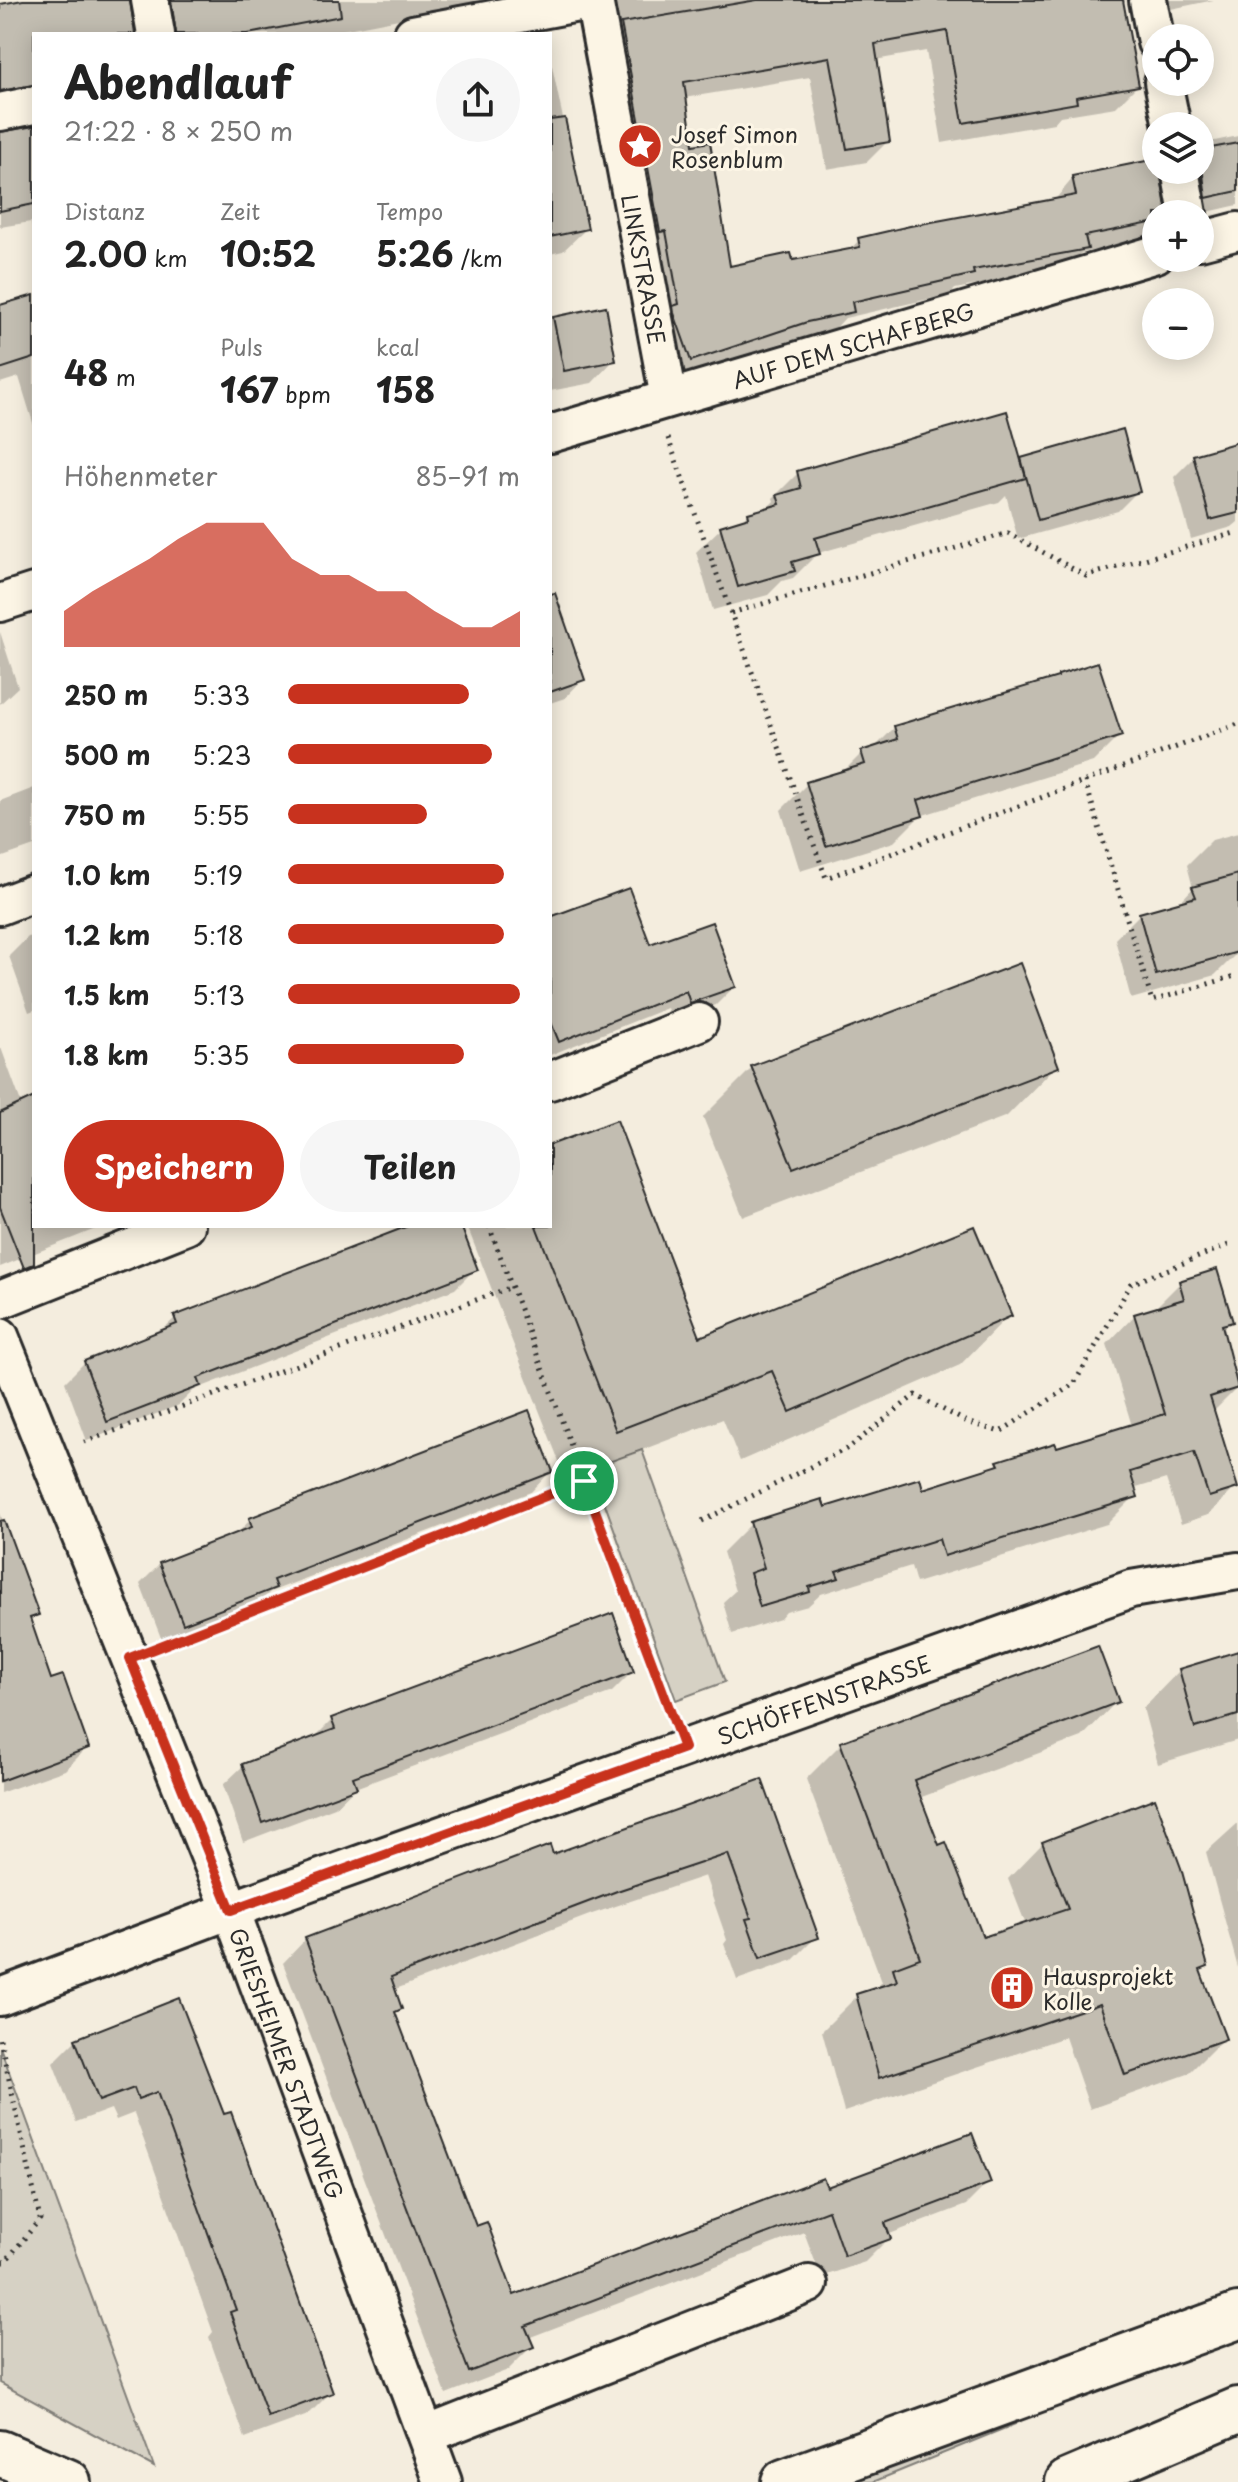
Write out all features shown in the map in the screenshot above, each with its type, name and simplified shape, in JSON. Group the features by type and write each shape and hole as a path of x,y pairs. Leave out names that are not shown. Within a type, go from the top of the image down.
{"highway":[{"path":"784,2482 1238,2316"},
{"path":"1068,2482 1238,2410"},
{"path":"0,2453 68,2482"}],"street":[{"path":"150,0 156,32"},
{"path":"424,32 594,0"},
{"name":"LINKSTRASSE","path":"594,0 662,401"},
{"path":"1148,0 1153,24"},
{"path":"0,112 32,105"},
{"path":"1214,237 1238,231"},
{"name":"AUF DEM SCHAFBERG","path":"552,433 1142,258"},
{"path":"0,603 32,593"},
{"path":"0,906 32,894"},
{"path":"552,1080 699,1022"},
{"path":"0,1300 181,1228"},
{"name":"GRIESHEIMER STADTWEG","path":"0,1336 231,1910 443,2482"},
{"name":"SCHÖFFENSTRASSE","path":"0,1997 231,1910 1131,1589 1238,1571"},
{"path":"426,2435 809,2284"}],"path":[{"path":"662,401 731,613 826,878 1238,724"},
{"path":"731,613 1008,533 1086,576 1238,532"},
{"path":"1085,781 1152,1001 1238,975"},
{"path":"490,1228 684,1748"},
{"path":"702,1521 850,1447 915,1395 969,1423 1000,1432 1074,1384 1131,1284 1231,1244"},
{"path":"48,1455 512,1287"},
{"path":"130,1658 584,1481"},
{"path":"0,2039 40,2219 5,2262 0,2262"}],"shaded area":[{"path":"642,1450 725,1682 676,1700 592,1468"},
{"path":"0,2047 154,2467 0,2383"},
{"path":"1014,2417 1015,2424 873,2482 839,2482"}],"building":[{"path":"23,0 130,0 135,32 32,32 32,85 0,91 0,4"},
{"path":"171,0 339,0 341,16 258,32 176,32"},
{"path":"757,0 1123,0 1139,86 1076,97 1077,103 963,123 947,31 875,44 890,142 847,149 830,57 684,82 693,145 710,142 730,266 791,253 793,260 860,247 858,238 1076,195 1072,176 1142,162 1142,184 1162,184 1165,200 1142,200 1142,225 1085,236 1088,249 973,270 974,274 852,302 854,312 807,322 691,361 674,313 673,306 679,304 666,231 660,232 621,23"},
{"path":"565,118 588,229 552,237 552,120"},
{"path":"32,126 32,204 0,211 0,132"},
{"path":"1238,143 1238,191 1206,198 1204,184 1214,184 1214,147"},
{"path":"32,296 32,359 0,369 0,305"},
{"path":"606,306 616,361 564,371 553,317"},
{"path":"1007,411 1026,478 815,538 820,554 792,562 795,571 738,587 720,526 749,517 748,513 780,504 777,495 801,488 797,471"},
{"path":"1123,429 1140,492 1038,520 1021,458"},
{"path":"1238,442 1238,513 1210,520 1193,455"},
{"path":"555,593 585,680 552,691 552,594"},
{"path":"1098,662 1122,736 918,800 923,816 826,846 806,782 865,764 861,751 898,739 894,726"},
{"path":"1238,874 1238,952 1156,975 1139,913 1196,897 1192,887"},
{"path":"629,888 650,944 712,922 736,987 690,1003 686,991 559,1042 552,1025 552,916"},
{"path":"1020,963 1059,1067 793,1168 751,1066"},
{"path":"32,1098 34,1264 24,1268 0,1207 0,1113"},
{"path":"617,1120 700,1337 974,1226 1012,1316 790,1412 772,1371 616,1431 537,1228 552,1228 552,1144"},
{"path":"403,1228 462,1228 478,1270 198,1378 201,1386 107,1422 84,1361 177,1324 174,1316"},
{"path":"1217,1269 1233,1322 1222,1325 1238,1388 1210,1397 1238,1488 1209,1497 1194,1452 1130,1472 1138,1497 944,1556 939,1539 836,1571 839,1578 809,1587 810,1592 760,1607 750,1573 764,1568 750,1522 822,1499 825,1507 920,1478 923,1489 1055,1443 1057,1447 1165,1414 1134,1314 1184,1299 1179,1281"},
{"path":"529,1410 553,1472 273,1580 276,1588 183,1624 159,1563 252,1527 249,1518"},
{"path":"4,1520 39,1615 30,1618 51,1679 63,1675 89,1748 0,1781 0,1521"},
{"path":"613,1613 634,1672 353,1777 357,1788 263,1823 242,1764 335,1729 331,1718"},
{"path":"1098,1646 1119,1702 914,1780 939,1845 946,1842 983,1937 1068,1909 1042,1842 1155,1798 1181,1868 1208,1967 1200,1970 1226,2039 1125,2075 1100,2004 879,2078 856,1994 897,1981 893,1968 920,1958 840,1742"},
{"path":"1238,1651 1238,1715 1195,1728 1179,1669"},
{"path":"762,1779 819,1938 760,1958 746,1919 751,1918 728,1854 617,1891 391,1977 402,2009 395,2012 476,2226 487,2222 514,2295 823,2178 827,2187 972,2133 991,2183 885,2223 891,2239 844,2256 828,2210 525,2326 534,2347 469,2372 305,1938 550,1845 553,1854"},
{"path":"179,1998 224,2114 231,2112 333,2393 268,2417 230,2312 236,2310 157,2092 138,2099 134,2088 99,2101 75,2039"}],"place":[{"name":"Josef Simon Rosenblum","path":"640,146"},
{"name":"Hausprojekt Kolle","path":"1012,1988"}],"route":[{"path":"584,1481 684,1748 231,1910 130,1658 584,1481"}]}
